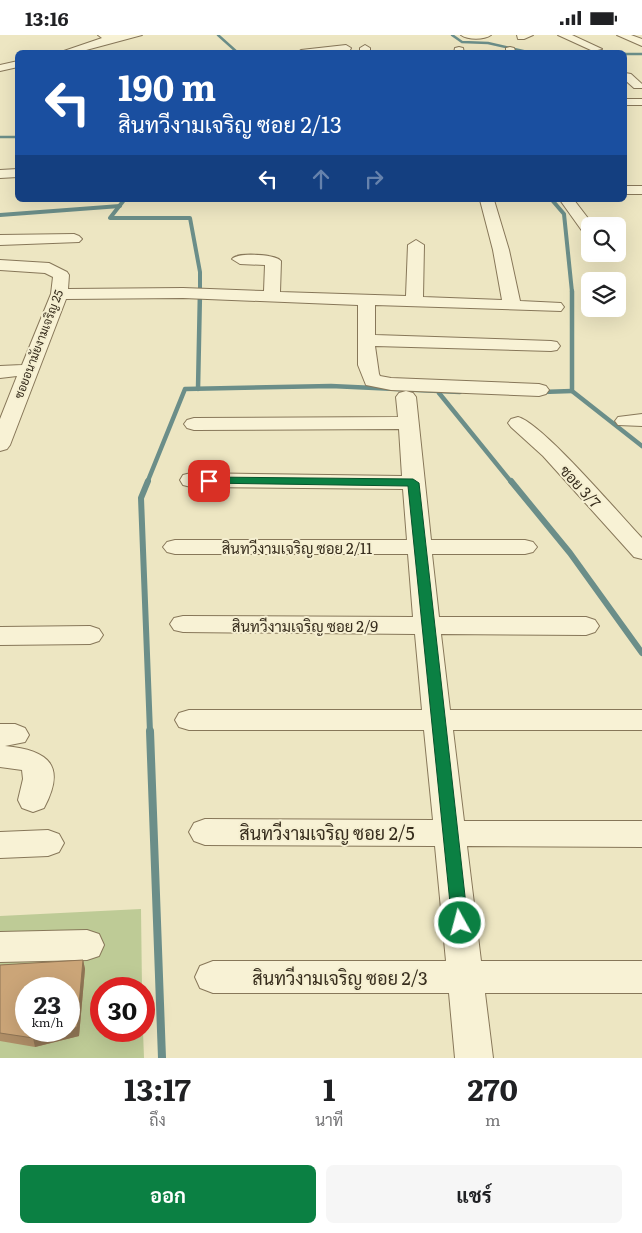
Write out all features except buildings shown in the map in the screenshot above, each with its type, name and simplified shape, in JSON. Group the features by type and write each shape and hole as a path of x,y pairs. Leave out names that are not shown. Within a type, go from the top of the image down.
{"street":[{"path":"71,50 106,37 137,35"},
{"path":"466,35 486,35"},
{"path":"563,35 597,49"},
{"path":"622,36 642,36"},
{"path":"622,36 642,43"},
{"path":"330,50 346,48"},
{"path":"0,68 15,65"},
{"path":"627,81 640,86"},
{"path":"627,102 642,102"},
{"path":"627,110 642,109"},
{"path":"0,174 15,173"},
{"path":"627,190 642,190"},
{"path":"488,202 501,251 512,305"},
{"path":"568,202 581,219"},
{"path":"0,240 74,239"},
{"path":"414,302 416,245"},
{"path":"240,259 273,261 272,295"},
{"name":"ซอยอนามัยงามเจริญ 25","path":"0,265 40,267 56,270 61,275 62,280 59,294 0,445"},
{"path":"59,294 183,293 272,295 555,307"},
{"path":"367,300 367,340 370,376 373,381 378,383 539,390"},
{"path":"367,340 551,346"},
{"path":"0,372 26,377"},
{"path":"0,385 26,377"},
{"path":"194,424 406,410 427,626 439,722 474,1058"},
{"name":"ซอย 3/7","path":"518,423 550,452 642,551"},
{"path":"191,480 413,483"},
{"name":"สินทวีงามเจริญ ซอย 2/11","path":"175,547 524,547"},
{"name":"สินทวีงามเจริญ ซอย 2/9","path":"183,624 586,626"},
{"path":"0,635 90,635"},
{"path":"189,720 642,721"},
{"path":"5,742 36,765 38,779 33,800"},
{"name":"สินทวีงามเจริญ ซอย 2/5","path":"205,832 642,834"},
{"path":"0,845 48,843"},
{"path":"0,947 87,945"},
{"name":"สินทวีงามเจริญ ซอย 2/3","path":"213,977 642,977"}],"green space":[{"path":"141,909 142,977 90,977 90,1042 143,1042 144,1058 0,1058 0,916"}],"waterway":[{"path":"218,35 235,50"},
{"path":"452,35 462,42 488,43 519,50"},
{"path":"627,54 642,54"},
{"path":"0,137 15,137"},
{"path":"119,206 122,202"},
{"path":"554,202 564,214 572,292"},
{"path":"0,215 119,206"},
{"path":"119,206 110,218 190,218 200,272 200,291"},
{"path":"198,389 200,291"},
{"path":"572,292 572,391"},
{"path":"198,389 331,386 460,392"},
{"path":"147,483 185,389 198,389"},
{"path":"542,392 572,391"},
{"path":"572,391 642,446"},
{"path":"439,393 512,483"},
{"path":"148,481 141,498 150,732"},
{"path":"511,481 570,553 642,653"},
{"path":"150,731 162,1058"}],"route":[{"path":"209,481 413,483 460,923"}]}
